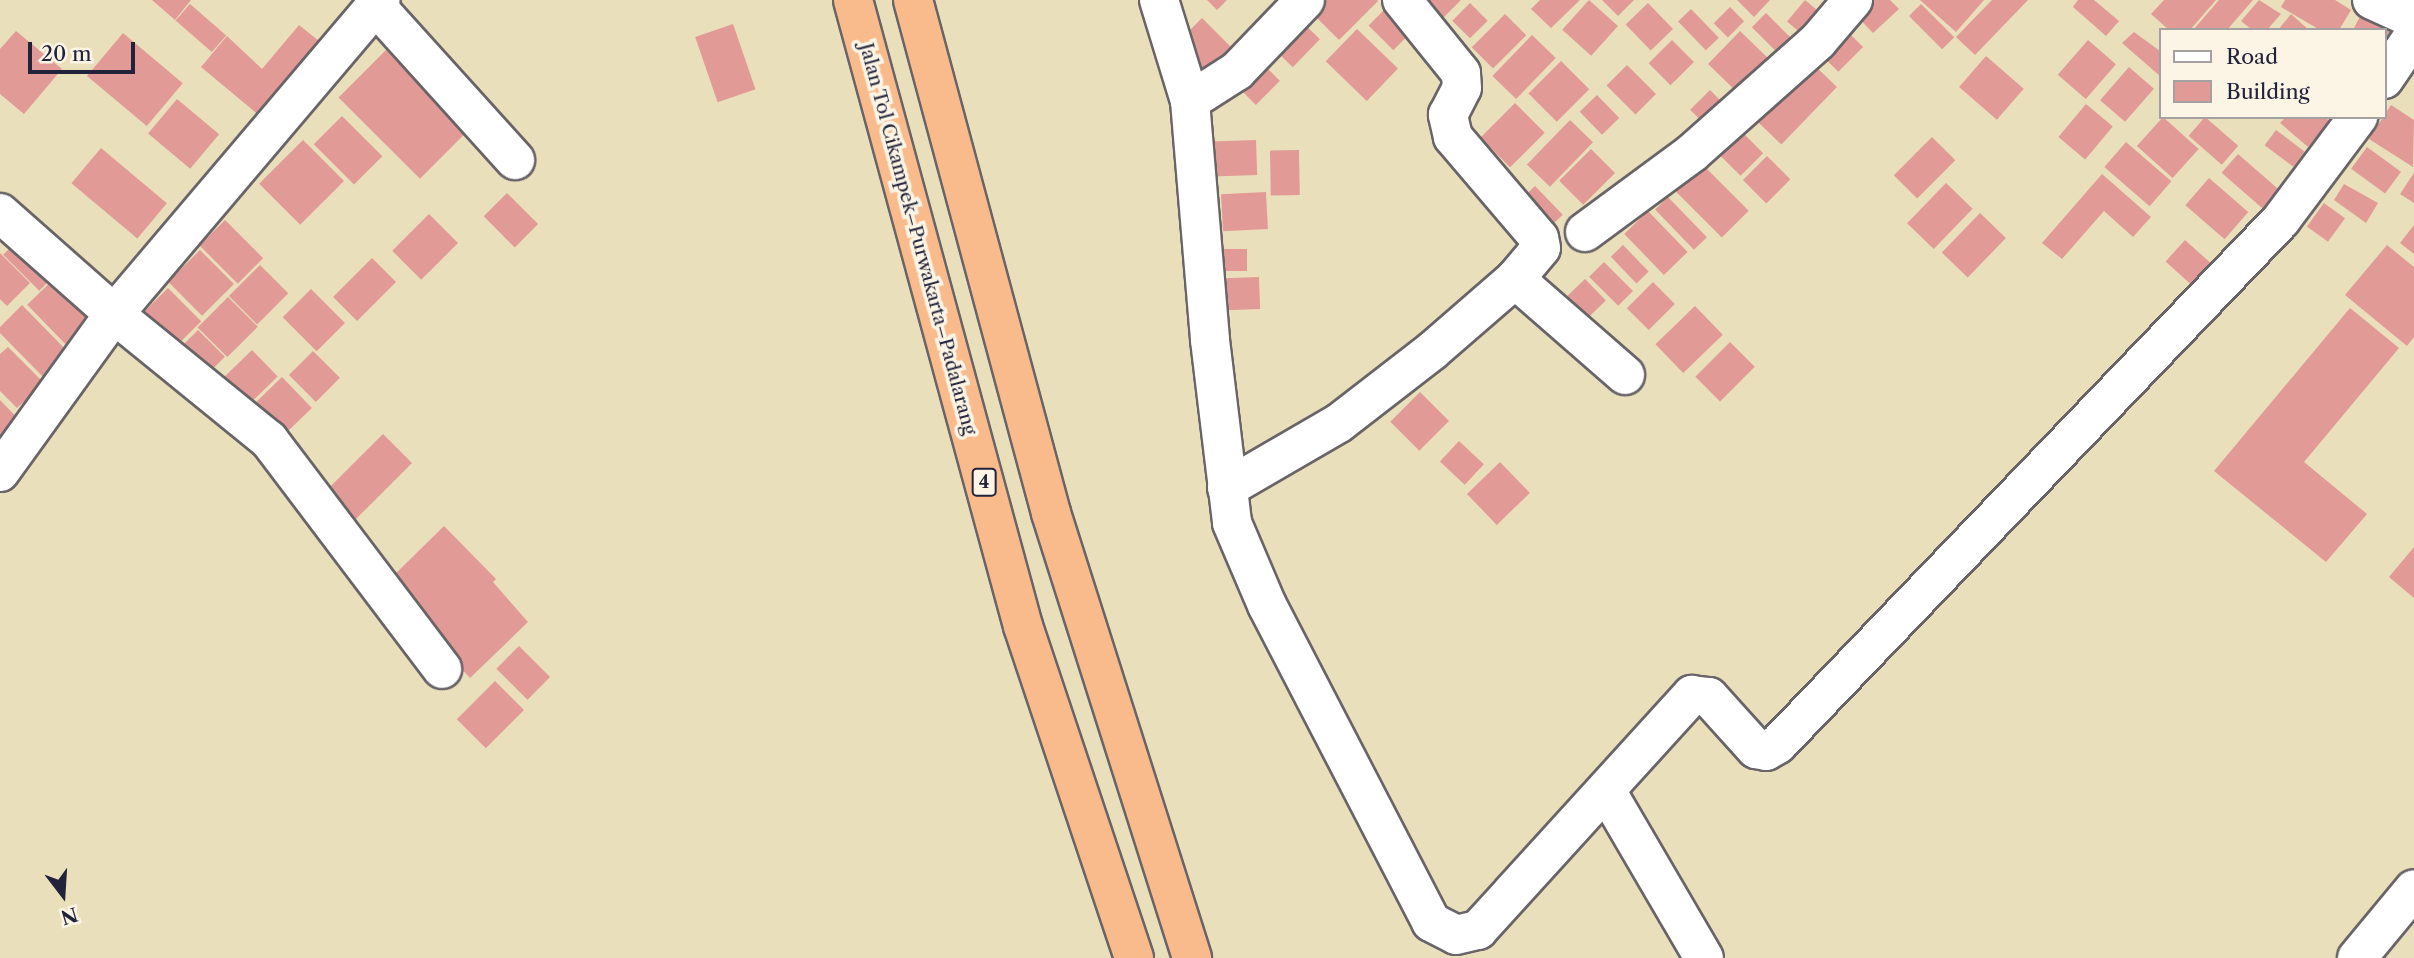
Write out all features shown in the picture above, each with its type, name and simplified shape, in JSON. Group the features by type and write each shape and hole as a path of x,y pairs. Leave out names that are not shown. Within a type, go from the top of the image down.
{"highway":[{"name":"Jalan Tol Cikampek–Purwakarta–Padalarang","path":"853,0 1023,626 1134,958"},
{"path":"913,0 1051,513 1147,823 1192,958"},
{"path":"1147,823 1212,958"}],"street":[{"path":"1159,0 1191,101 1232,523 1267,605 1431,922 1456,935 1478,930 1607,792 1681,702 1692,695 1709,697 1756,749 1766,751 1779,744 2281,220 2357,119"},
{"path":"1191,101 1237,71 1305,0"},
{"path":"1227,488 1339,423 1515,279 1538,253 1540,241 1453,137 1448,115 1462,89 1461,73 1402,0"},
{"path":"1585,232 1692,153 1818,41 1853,0"},
{"path":"2372,0 2414,19"},
{"path":"0,472 114,314 377,3 515,160"},
{"path":"2386,76 2414,35"},
{"path":"0,214 114,314 269,440 442,669"},
{"path":"1515,279 1625,374"},
{"path":"1607,792 1704,958"},
{"path":"2357,958 2414,889"}],"building":[{"path":"152,0 191,0 175,20"},
{"path":"1207,0 1227,0 1217,10"},
{"path":"1317,0 1378,1 1339,40 1308,9"},
{"path":"1415,0 1461,0 1438,23"},
{"path":"1540,0 1580,0 1551,28 1531,9"},
{"path":"1589,0 1618,26 1591,56 1562,30"},
{"path":"1602,0 1634,0 1618,16"},
{"path":"1737,0 1770,0 1754,17"},
{"path":"1805,0 1829,20 1811,41 1787,21"},
{"path":"1860,0 1890,0 1899,9 1873,33 1850,9"},
{"path":"1920,0 1984,0 1956,32"},
{"path":"1992,0 2028,0 1975,55 1956,37"},
{"path":"2078,0 2094,0 2119,21 2106,36 2073,7"},
{"path":"2164,0 2216,0 2192,28 2167,28 2151,14"},
{"path":"2219,0 2253,0 2229,28 2195,28"},
{"path":"2259,0 2281,14 2269,28 2250,28 2241,21"},
{"path":"2285,0 2335,0 2351,10 2340,28 2317,28 2281,7"},
{"path":"1470,3 1488,21 1470,38 1452,21"},
{"path":"1648,3 1673,29 1651,50 1626,25"},
{"path":"190,4 226,35 212,52 176,21"},
{"path":"1921,4 1954,37 1942,49 1909,16"},
{"path":"1387,7 1412,32 1393,50 1369,25"},
{"path":"1730,7 1744,21 1728,37 1714,23"},
{"path":"2365,7 2396,24 2386,42 2386,28 2354,28"},
{"path":"1691,9 1719,38 1706,50 1678,22"},
{"path":"1766,13 1795,42 1781,56 1752,27"},
{"path":"1505,14 1526,35 1493,68 1472,47"},
{"path":"2291,14 2307,28 2280,28"},
{"path":"1202,18 1239,55 1210,83 1174,46"},
{"path":"1299,19 1320,39 1293,67 1272,47"},
{"path":"1839,23 1863,47 1838,72 1814,48"},
{"path":"733,24 755,89 718,102 695,37"},
{"path":"299,25 324,45 267,122 201,67 227,36 262,69"},
{"path":"1357,29 1398,69 1367,101 1326,61"},
{"path":"16,31 62,69 24,114 0,94 0,49"},
{"path":"1740,31 1780,70 1748,103 1708,64"},
{"path":"2134,32 2158,50 2158,74 2122,43"},
{"path":"123,33 183,83 147,126 87,76"},
{"path":"1532,35 1556,58 1516,99 1492,76"},
{"path":"1672,40 1694,62 1671,85 1649,63"},
{"path":"2088,40 2116,64 2086,99 2058,75"},
{"path":"386,50 467,131 420,179 339,97"},
{"path":"1986,56 2024,89 1997,120 1959,87"},
{"path":"1561,61 1589,89 1557,122 1528,94"},
{"path":"1811,62 1837,87 1781,145 1755,120"},
{"path":"1627,65 1656,94 1635,114 1606,86"},
{"path":"1265,66 1280,81 1256,105 1241,90"},
{"path":"2129,67 2154,89 2125,122 2100,100"},
{"path":"1710,90 1733,113 1714,133 1690,110"},
{"path":"1597,95 1619,118 1602,135 1580,112"},
{"path":"177,99 219,134 190,169 148,133"},
{"path":"1515,103 1545,133 1510,167 1480,138"},
{"path":"2086,104 2113,126 2085,159 2058,137"},
{"path":"2391,105 2414,120 2413,167 2369,139 2382,119 2386,119 2386,113"},
{"path":"342,116 382,156 354,185 314,144"},
{"path":"2161,119 2165,119 2199,149 2173,178 2137,146"},
{"path":"2203,119 2207,119 2238,146 2222,165 2189,136"},
{"path":"2284,119 2327,119 2330,122 2308,147 2280,123"},
{"path":"1570,120 1593,142 1550,187 1527,165"},
{"path":"2276,130 2305,152 2293,167 2265,145"},
{"path":"1742,132 1763,153 1741,176 1719,155"},
{"path":"1932,137 1955,160 1917,199 1894,175"},
{"path":"303,140 344,181 300,225 259,184"},
{"path":"1256,140 1257,175 1205,177 1204,142"},
{"path":"2126,142 2171,181 2150,206 2104,167"},
{"path":"2367,147 2401,172 2385,194 2351,169"},
{"path":"101,148 167,203 137,239 71,183"},
{"path":"1591,149 1615,173 1583,205 1559,181"},
{"path":"1299,150 1300,195 1271,195 1270,151"},
{"path":"2238,154 2281,191 2265,210 2222,173"},
{"path":"1767,156 1790,179 1766,203 1743,180"},
{"path":"1702,164 1749,211 1722,238 1675,191"},
{"path":"2414,173 2414,203 2400,194"},
{"path":"2102,174 2151,217 2133,237 2104,211 2062,259 2042,243"},
{"path":"2209,178 2248,212 2225,239 2185,205"},
{"path":"1946,183 1973,209 1934,249 1907,223"},
{"path":"2344,184 2378,203 2366,223 2334,200"},
{"path":"1535,186 1563,215 1541,236 1513,207"},
{"path":"1266,192 1268,229 1223,231 1221,194"},
{"path":"507,193 538,224 515,247 484,216"},
{"path":"1668,197 1707,237 1694,250 1655,210"},
{"path":"2324,203 2345,218 2328,242 2307,226"},
{"path":"1648,211 1688,252 1664,275 1624,234"},
{"path":"1980,213 2006,238 1968,278 1942,253"},
{"path":"429,214 458,243 421,280 392,251"},
{"path":"225,220 263,258 238,284 200,245"},
{"path":"2414,225 2414,254 2400,243"},
{"path":"23,235 59,271 39,291 3,255"},
{"path":"2185,240 2212,264 2192,286 2166,262"},
{"path":"1623,245 1649,272 1636,283 1611,257"},
{"path":"2387,245 2414,267 2414,337 2407,346 2345,295"},
{"path":"1214,249 1247,249 1247,271 1214,271"},
{"path":"200,250 234,284 202,316 168,282"},
{"path":"0,253 30,283 7,306 0,299"},
{"path":"372,258 396,282 357,321 333,297"},
{"path":"1604,262 1633,291 1618,306 1589,277"},
{"path":"260,265 288,293 257,324 229,296"},
{"path":"61,272 101,314 67,346 27,305"},
{"path":"1259,277 1260,309 1218,310 1217,278"},
{"path":"1585,279 1606,301 1584,321 1563,300"},
{"path":"1653,282 1675,304 1649,330 1627,308"},
{"path":"168,288 201,321 174,348 141,315"},
{"path":"311,289 345,323 317,351 283,317"},
{"path":"228,297 258,327 227,357 198,327"},
{"path":"22,305 73,357 48,382 0,333 0,327"},
{"path":"1695,306 1723,335 1683,373 1655,344"},
{"path":"2350,308 2399,348 2304,462 2367,514 2326,562 2214,471"},
{"path":"198,330 225,357 202,380 175,353"},
{"path":"1730,342 1755,367 1720,401 1695,377"},
{"path":"8,347 44,383 17,408 0,391 0,354"},
{"path":"252,350 278,377 244,409 218,383"},
{"path":"313,351 340,378 316,402 289,375"},
{"path":"282,377 312,408 277,442 247,411"},
{"path":"1420,392 1449,421 1419,451 1390,422"},
{"path":"0,400 27,428 0,444"},
{"path":"383,434 412,463 348,527 319,498"},
{"path":"1459,441 1484,464 1465,485 1440,461"},
{"path":"1500,462 1530,493 1497,525 1467,494"},
{"path":"444,526 496,579 493,582 528,622 470,678 384,585"},
{"path":"2414,547 2414,598 2389,577"},
{"path":"519,646 550,677 527,700 496,669"},
{"path":"495,681 524,710 486,748 457,719"}]}
